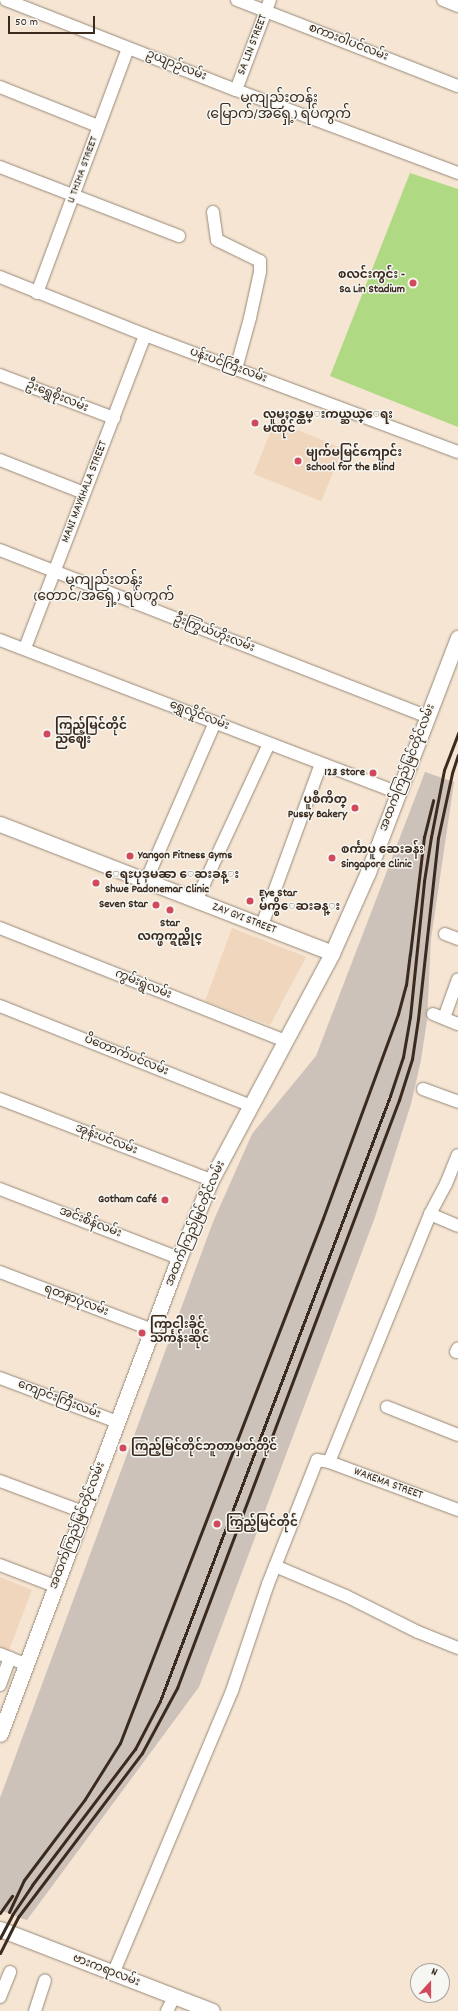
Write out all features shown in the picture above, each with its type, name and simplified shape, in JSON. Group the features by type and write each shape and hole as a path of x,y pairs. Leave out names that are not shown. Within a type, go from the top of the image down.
{"main road":[{"name":"အထက်ကြည်မြင်တိုင်လမ်း","path":"0,1734 25,1664 153,1330 179,1258 211,1180 286,1042 332,953 368,872 429,717 458,638"},
{"name":"ZAY GYI STREET","path":"0,824 332,953"},
{"name":"ဗားကရာလမ်း","path":"0,1929 113,1974 212,2011"}],"street":[{"name":"ဥယျာဉ်လမ်း","path":"6,0 236,90 458,173"},
{"name":"စကားဝါပင်လမ်း","path":"237,0 267,6 458,86"},
{"path":"443,0 458,6"},
{"name":"SA LIN STREET","path":"236,90 267,6"},
{"name":"U THIHA STREET","path":"36,292 74,196 98,126 128,48"},
{"path":"0,87 98,126"},
{"path":"0,167 179,236"},
{"path":"213,212 217,240 260,261 260,272 252,311 236,369"},
{"name":"ပန်းပင်ကြီးလမ်း","path":"0,278 145,335 458,452"},
{"name":"MANI MAYKHALA STREET","path":"26,648 145,335"},
{"name":"ဦးရွှေစိုးလမ်း","path":"0,375 114,418"},
{"path":"0,460 84,494"},
{"name":"ဦးကြွယ်ဟိုးလမ်း","path":"0,550 429,717"},
{"name":"ရွှေလှိုင်လမ်း","path":"0,640 26,648 398,793"},
{"path":"146,881 215,722"},
{"path":"196,901 269,744"},
{"path":"262,926 321,764"},
{"name":"ကွမ်းရွဲလမ်း","path":"0,928 286,1042"},
{"path":"445,934 458,939"},
{"path":"458,979 438,1016 458,1024"},
{"name":"ပိတောက်ပင်လမ်း","path":"0,1006 251,1106"},
{"path":"423,1089 458,1102"},
{"name":"အုန်းပင်လမ်း","path":"0,1099 211,1180"},
{"path":"329,1462 430,1214 446,1184 458,1154"},
{"name":"အင်းစိန်လမ်း","path":"0,1189 179,1258"},
{"path":"430,1214 458,1226"},
{"name":"ရတနာပုံလမ်း","path":"0,1272 153,1330"},
{"name":"ကျောင်းကြီးလမ်း","path":"0,1378 117,1422"},
{"path":"387,1408 458,1435"},
{"name":"WAKEMA STREET","path":"275,1566 317,1460 329,1462 458,1510"},
{"path":"0,1481 83,1512"},
{"path":"0,1565 55,1586"},
{"path":"113,1974 232,1691 275,1566 346,1596 418,1632 458,1648"},
{"path":"0,1685 5,1656 25,1664"},
{"path":"0,1997 10,1972"},
{"path":"35,2011 45,1981"},
{"path":"167,2011 174,1997"}],"shaded area":[{"name":"မျက်မမြင်ကျောင်း School for the Blind","path":"275,421 343,448 321,501 254,474"},
{"path":"425,772 454,782 431,939 427,1020 421,1060 411,1104 375,1217 199,1687 27,1920 23,1919 0,1910 0,1798 213,1222 252,1134 316,1056"},
{"path":"232,928 306,957 270,1025 205,1001"},
{"path":"0,1577 32,1590 9,1650 0,1647"}],"green space":[{"name":"စလင်းကွင်း - Sa Lin Stadium","path":"410,173 458,189 458,427 330,376"}],"railway":[{"path":"0,1938 12,1915 32,1885 135,1749 160,1701 390,1096 403,1057 410,1017 424,881 431,837 444,770 458,733"},
{"path":"0,1953 18,1917 142,1753 177,1688 399,1100 412,1059 418,1019 438,838 452,773 458,755"},
{"path":"9,1912 24,1880 85,1799 120,1743 323,1218 398,1014 406,985 424,837 433,800"},
{"path":"0,1913 12,1896"}],"place":[{"name":"စလင်းကွင်း - Sa Lin Stadium","path":"413,283"},
{"name":"လူမႈ၀န္ထမ္းကယ္ဆယ္ေရး မဏိုင်","path":"255,423"},
{"name":"မျက်မမြင်ကျောင်း School for the Blind","path":"298,461"},
{"name":"ကြည့်မြင်တိုင် ညဈေး","path":"47,734"},
{"name":"123 Store","path":"373,773"},
{"name":"ပူစီကိတ္ Pussy Bakery","path":"355,808"},
{"name":"Yangon Fitness Gyms","path":"130,856"},
{"name":"စင်္ကာပူ ဆေးခန်း Singapore Clinic","path":"332,858"},
{"name":"ေရႊပုဒုမၼာ ေဆးခန္း Shwe Padonemar Clinic","path":"96,883"},
{"name":"Eye Star မ်က္စိေဆးခန္း","path":"250,901"},
{"name":"Seven Star","path":"156,905"},
{"name":"Star လက္ဖက္ရည္ဆိုင္","path":"170,910"},
{"name":"Gotham Café","path":"165,1200"},
{"name":"ကြာငါးခိုင် သင်္ကန်းဆိုင်","path":"142,1333"},
{"name":"ကြည့်မြင်တိုင်ဘူတာမှတ်တိုင်","path":"123,1448"},
{"name":"ကြည့်မြင်တိုင်","path":"217,1524"}],"district":[{"name":"မကျည်းတန်း (မြောက်/အရှေ့) ရပ်ကွက်","path":"279,108"},
{"name":"မကျည်းတန်း (တောင်/အရှေ့) ရပ်ကွက်","path":"104,590"}]}
